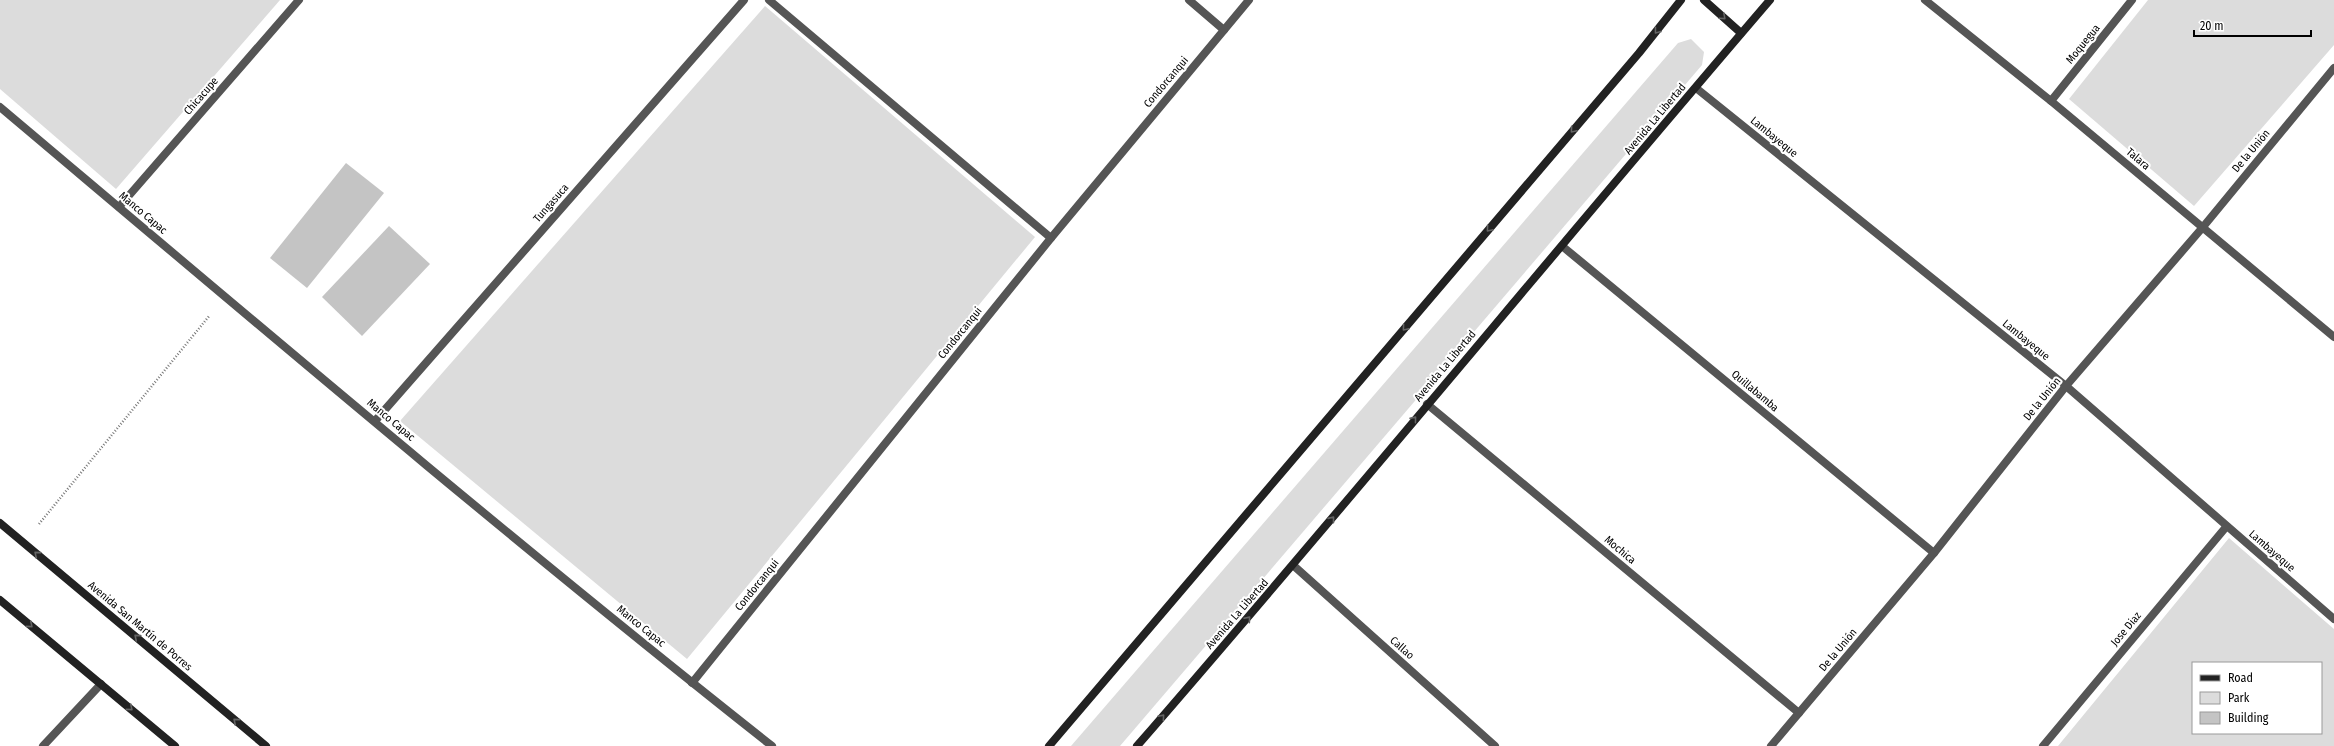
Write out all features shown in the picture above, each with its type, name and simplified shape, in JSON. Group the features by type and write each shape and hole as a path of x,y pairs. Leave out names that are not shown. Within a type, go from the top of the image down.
{"street":[{"name":"Chicacupe","path":"119,207 299,0"},
{"name":"Tungasuca","path":"375,421 744,0"},
{"path":"769,0 1051,238"},
{"path":"1189,0 1224,30"},
{"name":"Condorcanqui","path":"692,683 1051,238 1249,0"},
{"path":"1049,746 1639,54 1681,0"},
{"path":"1704,0 1742,33"},
{"name":"Avenida La Libertad","path":"1137,746 1294,566 1427,404 1770,0"},
{"name":"Talara","path":"1925,0 2051,101 2334,337"},
{"name":"Moquegua","path":"2051,101 2132,0"},
{"name":"De la Unión","path":"1771,746 1934,553 2066,386 2203,227 2334,68"},
{"name":"Lambayeque","path":"1696,88 2066,386 2334,619"},
{"name":"Manco Capac","path":"0,107 375,421 692,683 772,746"},
{"name":"Quillabamba","path":"1562,246 1934,553"},
{"name":"Mochica","path":"1427,404 1799,713"},
{"name":"Avenida San Martín de Porres","path":"0,523 266,746"},
{"name":"Jose Diaz","path":"2044,746 2226,526"},
{"name":"Callao","path":"1294,566 1490,744"},
{"path":"0,600 175,746"},
{"path":"43,746 101,684"}],"path":[{"path":"24,542 225,296"}],"green space":[{"path":"0,0 280,0 116,189 0,89"},
{"path":"2148,0 2334,0 2334,45 2194,206 2069,99"},
{"path":"765,6 1035,237 687,659 400,421"},
{"path":"1691,39 1704,52 1702,65 1120,746 1071,746 1678,43"},
{"path":"2229,538 2334,629 2334,746 2058,746"}],"building":[{"path":"346,163 384,193 307,288 270,258"},
{"path":"389,226 430,264 362,336 322,297"}]}
